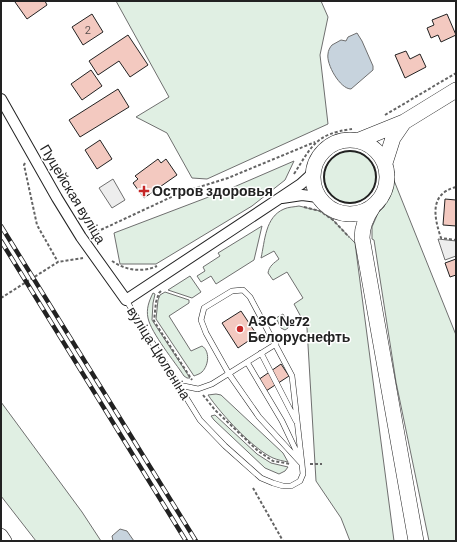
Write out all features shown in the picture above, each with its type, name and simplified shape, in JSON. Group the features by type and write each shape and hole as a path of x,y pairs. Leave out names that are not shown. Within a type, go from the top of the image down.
{"main road":[{"name":"вуліца Цюленіна","path":"313,173 316,162 323,151 333,144 357,134 404,122 456,90"},
{"name":"вуліца Цюленіна","path":"356,238 363,227 364,222 378,207 386,187 393,138 404,122"},
{"path":"357,134 378,152 390,166"},
{"path":"313,173 314,186 318,197 327,207 338,213 351,224 356,238 416,541"},
{"path":"338,213 350,215 362,213 378,207"}],"street":[{"name":"Пуцейская вуліца","path":"1,99 57,198 81,237 126,300"},
{"name":"вуліца Цюленіна","path":"126,300 301,184 313,173"},
{"name":"вуліца Цюленіна","path":"280,198 302,195 318,197"},
{"path":"1,535 5,541"}],"lane":[{"path":"232,290 242,290 250,297 292,376 302,464 259,417 229,374 206,333 201,320 204,308 232,290"},
{"name":"вуліца Цюленіна","path":"126,300 180,385 200,420 225,446 261,478 283,486 291,486 300,480 304,474 302,464"},
{"path":"180,385 198,389 212,384 276,344"},
{"path":"261,353 298,425"},
{"path":"247,362 282,422 302,464"}],"path":[{"path":"383,116 456,73"},
{"path":"89,236 180,193 228,178 315,142 328,134 342,130 357,134"},
{"path":"293,176 315,142"},
{"path":"378,207 392,190 390,166"},
{"path":"456,187 444,192 435,204 436,222 441,238 456,240"},
{"path":"299,206 320,211 356,238"},
{"path":"1,298 58,262 86,257"},
{"path":"109,259 128,269 141,270 152,268 157,265"},
{"path":"164,289 159,292 156,302 154,321 198,389 215,410 258,451 273,461 288,464 322,464"},
{"path":"253,488 283,541"}],"green space":[{"path":"116,1 321,1 328,17 320,55 328,124 207,179 192,178 167,133 136,117 169,97"},
{"path":"345,151 355,151 369,158 376,172 376,182 369,196 355,203 345,203 335,199 328,192 324,182 324,172 328,162 335,155"},
{"path":"294,161 285,180 252,206 156,264 120,264 114,233 227,190"},
{"path":"393,178 456,335 456,541 429,541 396,382 374,240 372,239 372,227 378,213 384,207 391,190"},
{"path":"299,206 320,211 333,220 355,243 394,541 350,541 341,518 316,481 307,328 294,304 303,298 287,272 273,280 268,273 274,263 279,259 274,251 261,258 267,230 273,218 284,209"},
{"path":"262,226 254,260 216,284 211,276 201,282 197,276 205,271 203,267 220,256 218,253"},
{"path":"190,276 201,292 192,298 168,290"},
{"path":"165,292 189,300 189,303 169,316 191,351 202,346 205,348 208,358 206,366 202,372 194,376 156,319 158,300 160,295"},
{"path":"153,293 155,294 152,320 190,378 184,376 158,339 150,324 147,315 149,302"},
{"path":"283,314 288,325 288,328 285,330 281,328 276,318"},
{"path":"208,395 221,395 283,453 288,462 273,458 247,439 221,412"},
{"path":"1,402 82,512 101,541 36,541 1,496"},
{"path":"215,415 257,454 271,463 288,467 285,471 279,474 265,468 214,420 211,416"}],"shaded area":[{"path":"357,33 373,66 373,70 351,89 342,85 338,81 329,64 328,53 332,45 341,40 346,41 348,37"},
{"path":"113,179 125,200 112,208 99,188"},
{"path":"438,239 456,241 456,256 445,260"},
{"path":"120,529 127,531 134,541 113,541 112,536"}],"building":[{"path":"45,1 47,5 27,19 15,2"},
{"path":"92,14 103,32 83,45 72,27"},
{"path":"447,14 456,35 441,42 438,35 431,38 427,28 434,25 432,20"},
{"path":"128,35 148,65 130,77 119,61 98,75 89,61"},
{"path":"406,51 410,59 420,54 426,67 405,78 395,55"},
{"path":"91,70 102,86 82,100 71,84"},
{"path":"118,89 129,107 80,137 69,120"},
{"path":"100,140 112,159 97,169 85,150"},
{"path":"158,159 161,163 166,159 177,175 144,198 133,183 138,179 135,176"},
{"path":"445,199 456,200 456,226 443,225"},
{"path":"456,259 456,275 450,277 445,263"},
{"name":"АЗС №72 Белоруснефть","path":"241,311 257,335 238,348 222,323"},
{"path":"281,364 289,376 266,391 258,380"}],"railway":[{"path":"1,226 196,541"},
{"path":"1,241 186,541"}],"wall":[{"path":"345,151 355,151 369,158 376,172 376,177 376,182 369,196 355,203 345,203 335,199 328,192 324,182 324,172 328,162 335,155 345,151"}],"place":[{"name":"Остров здоровья","path":"144,191"},
{"name":"АЗС №72 Белоруснефть","path":"240,329"}]}
